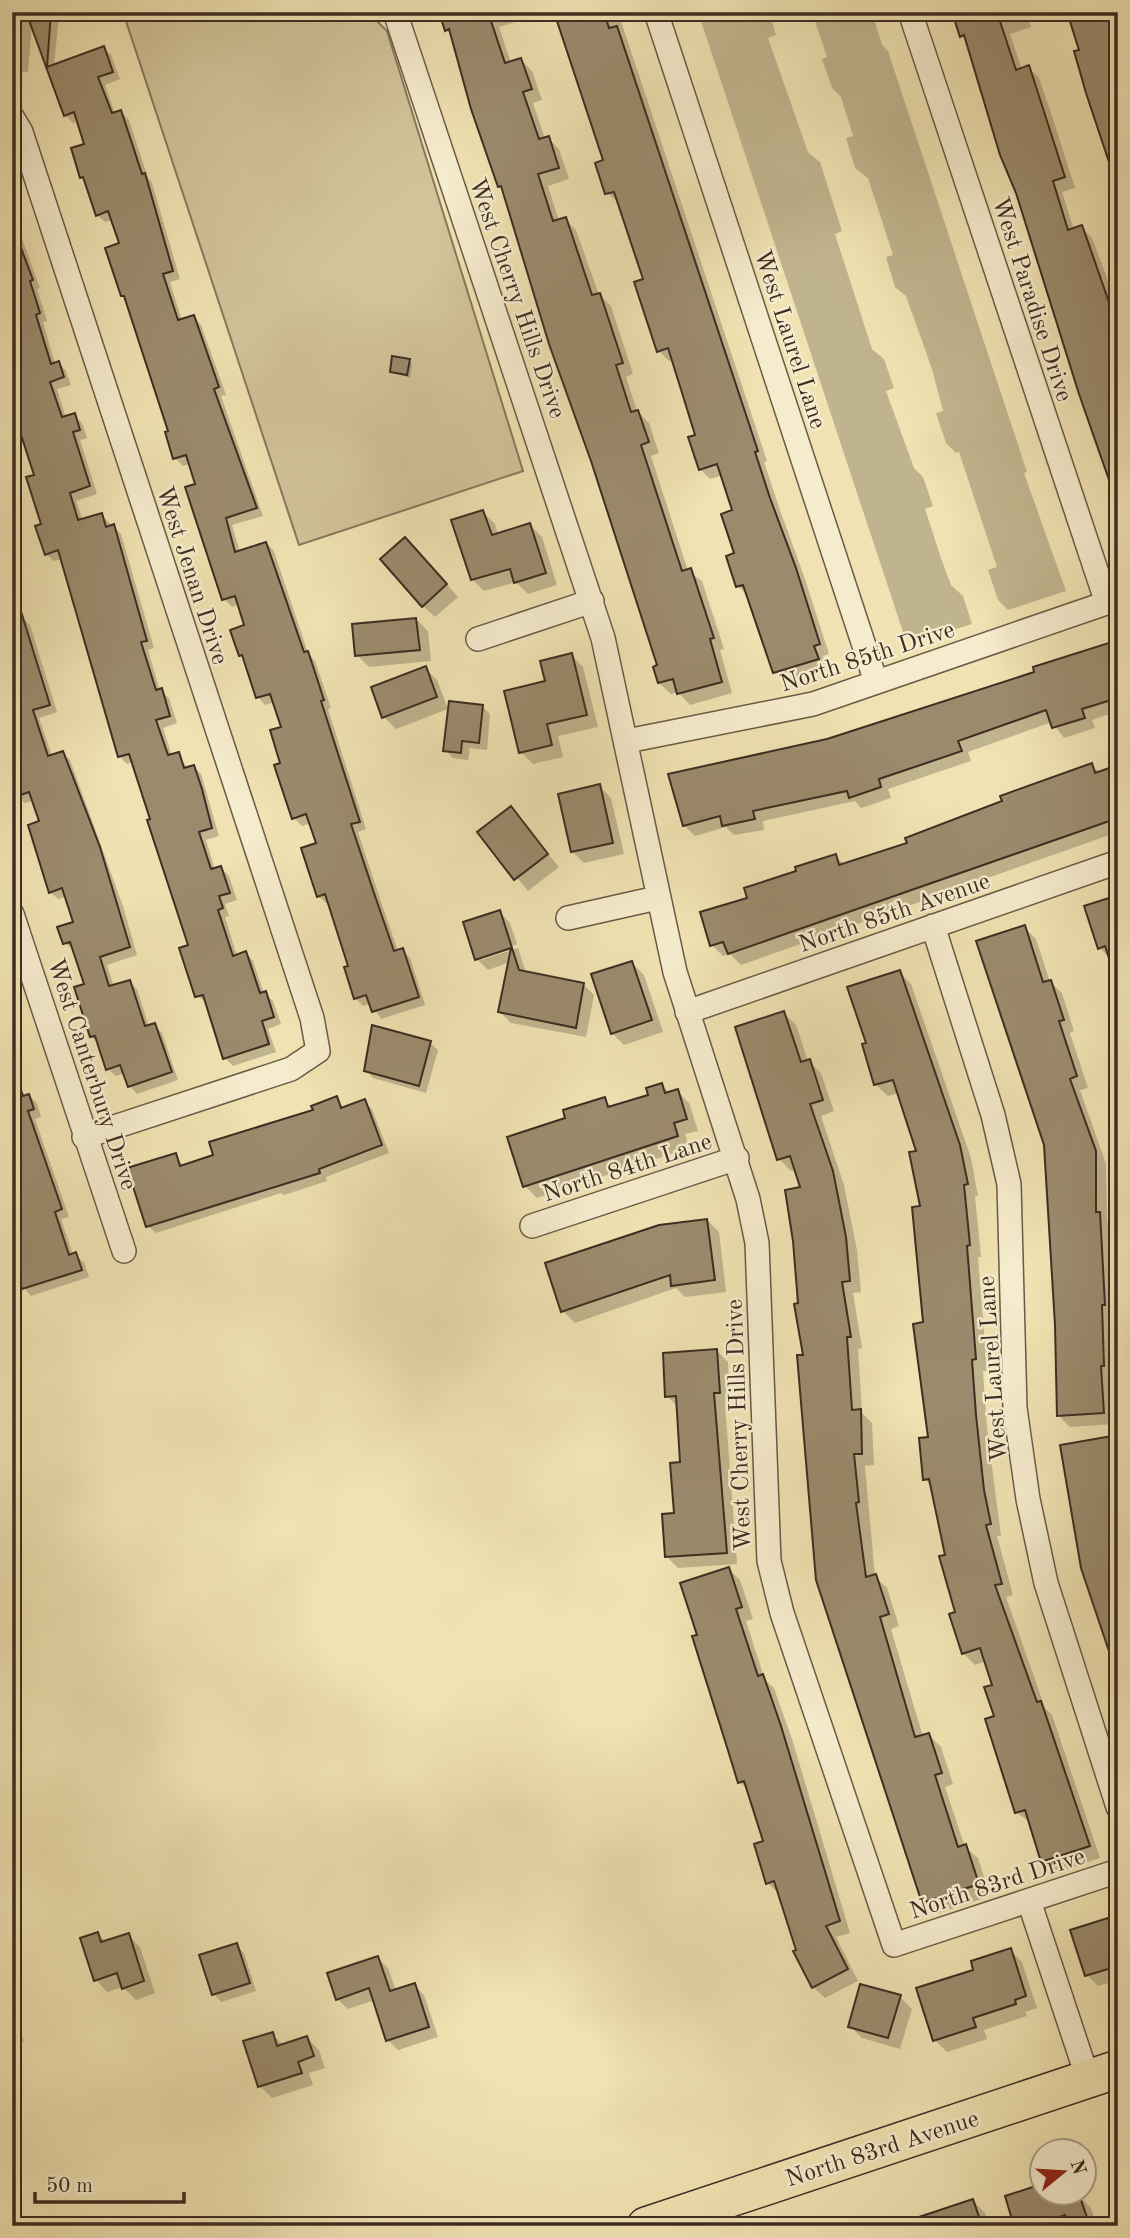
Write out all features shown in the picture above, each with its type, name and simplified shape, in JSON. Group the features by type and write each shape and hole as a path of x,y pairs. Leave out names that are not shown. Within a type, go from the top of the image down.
{"main road":[{"name":"North 83rd Avenue","path":"648,2226 1103,2074"}],"street":[{"name":"West Cherry Hills Drive","path":"395,12 592,601 627,741 657,898 687,1012 737,1158 757,1243 769,1561 782,1613 894,1945"},
{"name":"West Laurel Lane","path":"656,12 876,682"},
{"name":"West Paradise Drive","path":"910,12 1112,601"},
{"name":"West Jenan Drive","path":"12,117 25,145 312,1018 318,1051 292,1069 85,1137"},
{"path":"478,639 592,601"},
{"name":"North 85th Drive","path":"627,741 795,709 1112,601"},
{"name":"North 85th Avenue","path":"687,1012 1118,862"},
{"path":"568,918 657,898"},
{"name":"West Canterbury Drive","path":"12,914 124,1251"},
{"name":"West Laurel Lane","path":"933,926 993,1115 1009,1184 1015,1408 1028,1499 1046,1583 1118,1807"},
{"name":"North 84th Lane","path":"532,1226 737,1158"},
{"name":"North 83rd Drive","path":"894,1945 1118,1871"},
{"path":"1029,1901 1103,2074"}],"shaded area":[{"path":"123,12 368,12 387,31 523,471 299,545"}],"building":[{"path":"26,12 51,12 47,67 104,46 113,72 98,77 112,113 121,110 142,174 145,173 173,271 163,274 178,320 194,315 219,387 214,389 257,508 226,518 235,552 266,542 304,652 308,651 324,700 321,701 360,822 351,824 375,896 394,951 403,948 419,997 372,1012 366,995 354,999 344,967 348,966 325,894 317,897 301,848 316,843 306,814 292,819 274,765 280,763 270,730 281,727 270,694 256,698 242,655 239,656 230,630 244,625 235,596 222,600 185,487 195,484 186,455 173,459 165,432 168,431 124,296 121,296 105,248 119,243 108,211 96,216 83,177 80,178 71,148 84,144 74,112 64,116"},
{"path":"439,12 488,12 505,63 521,58 532,89 523,92 539,139 549,136 559,168 538,174 553,221 566,217 592,295 600,293 623,363 616,365 631,412 638,410 649,442 641,445 682,571 691,568 714,638 710,639 722,682 677,694 673,679 658,683 653,667 657,665 591,461 549,344 501,186 498,187 471,109 449,29 445,31"},
{"path":"554,12 604,12 609,28 617,26 758,451 755,452 770,498 796,568 820,644 814,646 819,659 773,673 743,585 736,587 726,556 734,553 721,514 732,510 717,464 699,470 688,437 695,435 668,348 657,352 634,282 643,279 614,192 605,194 595,163 603,160"},
{"path":"952,12 997,12 1016,70 1029,65 1065,177 1053,181 1068,230 1082,225 1110,305 1118,303 1118,497 1115,497 1079,394 1016,193 1000,155 964,35 960,37"},
{"path":"1067,12 1118,12 1118,179 1115,180 1074,51 1079,50"},
{"path":"15,232 33,280 30,281 40,313 36,315 51,364 59,361 64,377 50,382 62,417 75,413 80,430 73,432 90,486 70,493 78,520 102,513 106,527 114,524 147,641 141,642 156,690 162,688 170,716 156,720 168,755 179,752 184,768 194,765 212,828 199,832 211,869 221,866 230,893 219,896 223,908 218,910 233,956 246,951 260,993 266,991 274,1017 262,1021 269,1044 223,1059 203,995 195,997 179,948 188,945 147,820 150,819 129,754 118,757 58,550 45,555 35,526 41,524 26,477 34,475 12,407 12,233"},
{"path":"392,356 410,359 407,375 390,372"},
{"path":"483,510 492,535 530,523 546,573 514,583 510,569 471,580 451,520"},
{"path":"405,537 447,584 422,607 380,559"},
{"path":"15,592 50,705 33,710 48,756 63,751 100,847 130,947 100,957 109,986 130,980 145,1026 155,1023 172,1072 128,1087 120,1065 106,1070 95,1036 90,1037 74,987 84,984 70,942 63,944 57,927 73,922 62,888 49,893 28,825 39,821 29,792 15,797 12,787 12,593"},
{"path":"416,618 420,650 355,656 352,624"},
{"path":"1118,640 1118,698 1082,709 1085,718 1052,728 1046,710 958,741 962,751 879,779 881,787 849,798 847,791 753,811 755,819 722,826 720,816 683,826 668,774 827,739 1034,672 1033,667"},
{"path":"572,653 587,715 547,724 552,745 519,753 504,691 545,681 540,661"},
{"path":"426,666 437,697 382,718 371,687"},
{"path":"449,701 483,705 479,743 462,741 461,753 443,751"},
{"path":"1092,763 1095,773 1118,765 1118,818 728,954 723,942 710,946 700,912 747,898 744,888 836,854 839,865 907,843 905,838 1002,801 1000,796"},
{"path":"600,784 613,843 571,852 558,794"},
{"path":"511,806 548,854 514,880 477,832"},
{"path":"1118,895 1118,976 1115,976 1105,946 1098,949 1084,906"},
{"path":"500,910 519,970 584,983 576,1028 498,1012 511,948 475,960 463,922"},
{"path":"1025,925 1043,982 1051,980 1064,1020 1059,1021 1077,1076 1070,1079 1096,1151 1096,1212 1100,1212 1105,1305 1102,1305 1104,1366 1101,1366 1104,1413 1057,1416 1055,1325 1044,1145 976,941"},
{"path":"632,961 652,1020 611,1034 591,974"},
{"path":"900,970 960,1145 968,1184 964,1185 976,1359 972,1360 984,1490 991,1524 986,1525 1002,1584 995,1585 1037,1702 1041,1701 1090,1846 1041,1862 1025,1810 1015,1813 985,1719 994,1716 984,1687 992,1685 980,1648 962,1654 949,1614 955,1612 939,1556 945,1555 929,1479 923,1480 919,1438 928,1437 913,1324 923,1322 912,1207 920,1206 909,1152 916,1151 893,1080 874,1085 862,1044 866,1043 847,987"},
{"path":"784,1011 801,1062 810,1059 823,1100 810,1104 833,1171 846,1237 850,1281 842,1282 851,1337 847,1337 852,1410 861,1409 862,1454 854,1454 859,1502 856,1503 866,1577 876,1574 889,1614 880,1617 915,1737 929,1733 942,1773 935,1775 958,1847 966,1844 979,1884 922,1903 816,1580 797,1355 803,1355 794,1304 798,1303 793,1241 785,1190 800,1187 790,1156 777,1160 735,1027"},
{"path":"372,1025 431,1041 419,1086 364,1071"},
{"path":"15,1072 23,1096 29,1094 34,1109 28,1111 62,1209 55,1212 69,1255 76,1252 82,1270 22,1289 12,1259 12,1073"},
{"path":"662,1083 665,1093 678,1089 687,1119 674,1123 678,1136 523,1187 507,1137 565,1118 563,1110 605,1097 608,1107 648,1095 646,1088"},
{"path":"337,1096 341,1108 365,1099 382,1145 319,1169 320,1173 146,1227 127,1168 176,1153 180,1166 213,1155 209,1142 313,1110 311,1106"},
{"path":"707,1219 715,1280 671,1286 670,1275 561,1312 545,1263 659,1225"},
{"path":"717,1349 720,1393 714,1393 727,1553 665,1557 662,1514 674,1513 670,1463 680,1462 676,1396 665,1397 663,1353"},
{"path":"1118,1435 1118,1669 1115,1669 1081,1568 1060,1445"},
{"path":"729,1567 742,1607 736,1609 758,1676 763,1674 781,1726 840,1921 826,1926 848,1969 812,1988 793,1951 796,1950 774,1881 766,1884 754,1844 763,1841 744,1781 738,1783 692,1636 697,1635 680,1583"},
{"path":"1108,1918 1118,1947 1118,1966 1085,1976 1070,1930"},
{"path":"98,1932 101,1942 129,1933 144,1981 122,1989 117,1973 94,1981 80,1938"},
{"path":"237,1943 250,1983 212,1995 199,1955"},
{"path":"1011,1948 1026,1996 1015,2000 1016,2004 973,2018 976,2027 933,2041 916,1988 973,1970 971,1961"},
{"path":"378,1956 390,1991 415,1983 429,2027 386,2041 369,1988 336,2000 327,1973"},
{"path":"860,1984 901,1995 888,2038 848,2027"},
{"path":"273,2032 277,2046 307,2036 314,2056 298,2062 302,2073 258,2087 243,2041"},
{"path":"1028,2189 1028,2206 1083,2206 1090,2226 1068,2226 1065,2215 1033,2226 1030,2217 1013,2223 1005,2196"},
{"path":"973,2199 982,2226 902,2226 901,2223"}]}
